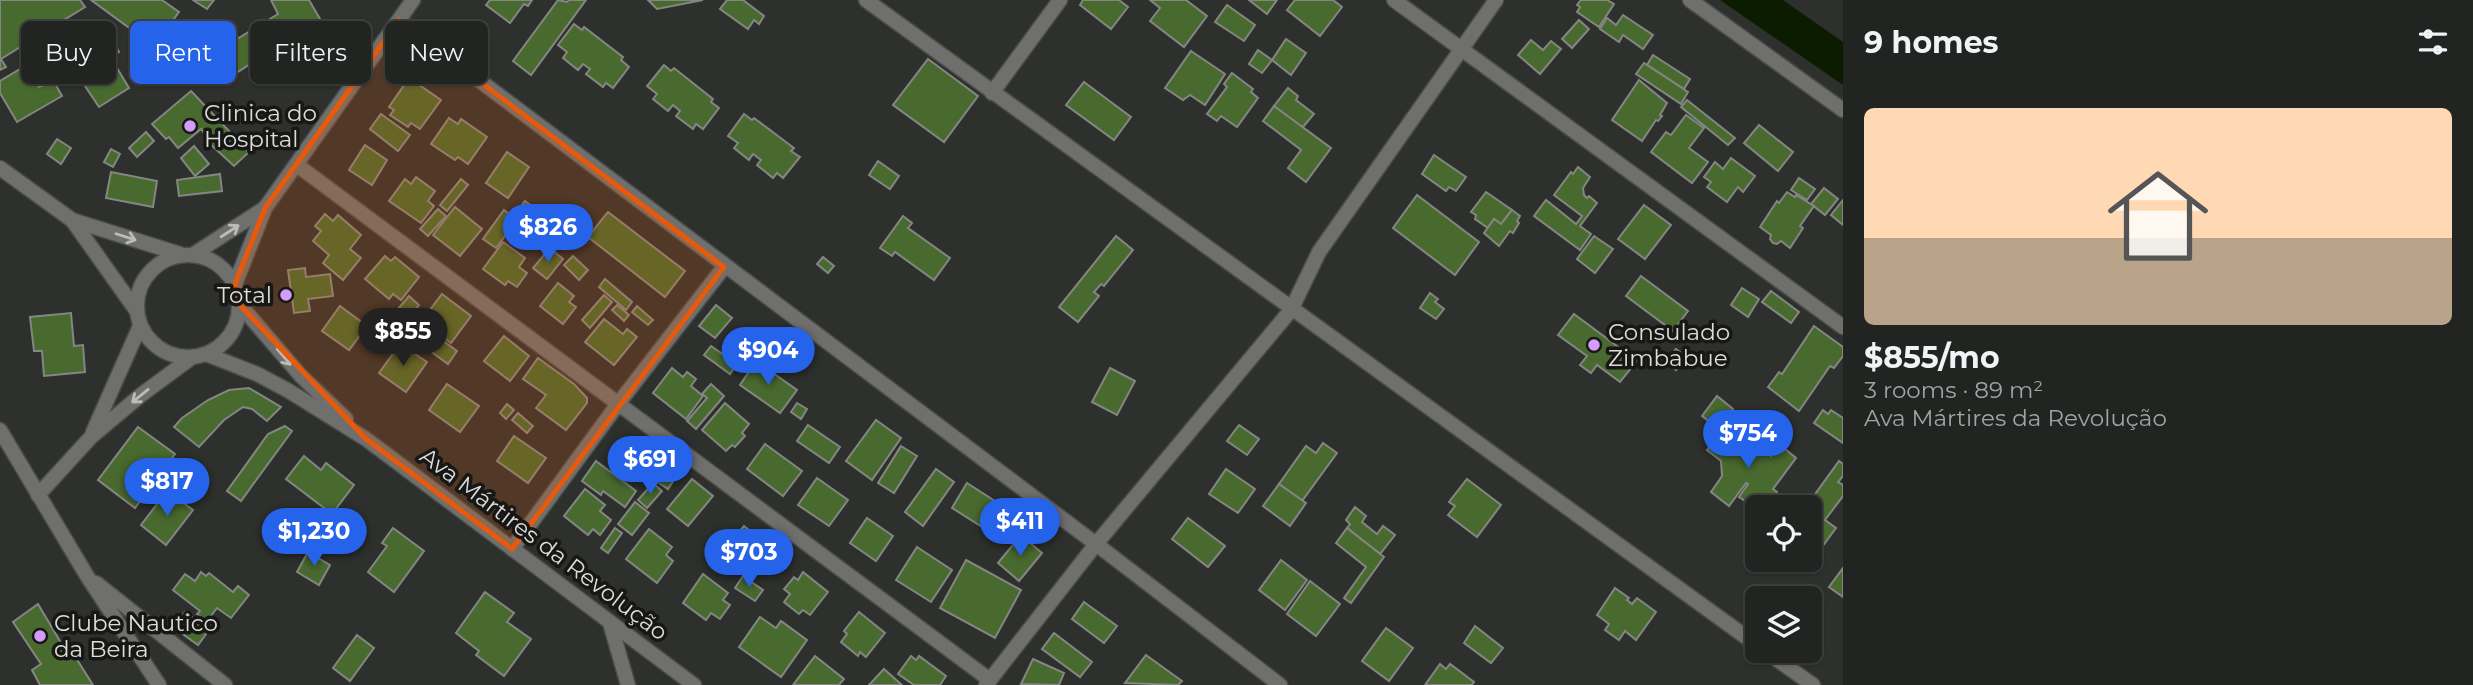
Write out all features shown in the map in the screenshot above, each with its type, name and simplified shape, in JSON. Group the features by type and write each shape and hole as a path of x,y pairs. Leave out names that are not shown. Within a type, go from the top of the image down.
{"street":[{"path":"235,284 265,208 413,0"},
{"path":"866,0 1745,636"},
{"path":"992,93 1060,0"},
{"path":"1394,0 1843,327"},
{"path":"297,165 988,683 1097,544 1292,310 1319,252 1496,0"},
{"path":"1689,0 1843,110"},
{"path":"399,20 724,267 1097,544 1280,685"},
{"path":"0,168 72,220 136,310"},
{"path":"191,358 175,356 161,350 149,340 140,326 136,310 137,295 143,280 152,268 165,259 187,254 265,208"},
{"path":"38,495 91,437 141,395 191,358 220,346 231,335 240,305 235,284 225,270 211,259 72,220"},
{"path":"512,549 618,404 724,267"},
{"path":"240,305 301,376 366,439"},
{"path":"91,437 140,326"},
{"path":"206,354 257,374 366,439"},
{"path":"0,430 87,576 159,685"},
{"name":"Ava Mártires da Revolução","path":"366,439 694,685"},
{"path":"87,576 225,685"},
{"path":"610,623 628,685"},
{"path":"1782,663 1813,685"}],"highlighted area":[{"path":"399,20 724,267 512,549 366,439 240,305 235,284 265,208"}],"shaded area":[{"path":"1720,0 1783,0 1843,42 1843,85"}],"building":[{"path":"0,0 80,0 85,7 62,21 21,21 21,47 1,59 6,67 0,70"},
{"path":"91,0 162,0 179,12 172,21 130,21 130,28"},
{"path":"193,0 214,0 207,9"},
{"path":"271,0 309,0 320,19 267,21 278,14"},
{"path":"490,0 532,0 528,6 524,4 510,23 486,5"},
{"path":"558,0 586,0 531,75 513,61"},
{"path":"648,0 703,0 657,9"},
{"path":"727,0 743,0 764,16 759,24 754,20 748,29 720,9"},
{"path":"1083,0 1119,0 1128,7 1111,29 1080,5"},
{"path":"1150,0 1186,0 1207,16 1184,47 1150,21 1160,8"},
{"path":"1249,0 1277,0 1267,14"},
{"path":"1295,0 1333,0 1342,7 1320,36 1287,10"},
{"path":"1581,0 1607,0 1614,4 1599,27 1577,12 1580,7 1577,5"},
{"path":"1227,5 1255,25 1244,41 1215,22"},
{"path":"1623,15 1653,35 1643,49 1623,35 1619,42 1600,29 1607,18 1616,25"},
{"path":"1579,20 1589,29 1572,48 1562,39"},
{"path":"574,24 582,30 584,27 623,57 621,60 629,67 613,88 606,83 603,87 586,74 590,69 583,64 578,70 563,58 567,52 558,45"},
{"path":"250,31 250,64 236,73 236,40"},
{"path":"1286,39 1306,53 1291,75 1272,60"},
{"path":"1531,40 1543,50 1551,41 1561,49 1540,74 1518,55"},
{"path":"1258,50 1272,60 1262,73 1249,64"},
{"path":"1191,51 1225,74 1205,105 1190,95 1183,100 1165,88"},
{"path":"1653,55 1690,79 1684,89 1647,65"},
{"path":"928,59 978,96 944,142 893,105"},
{"path":"1644,63 1688,92 1681,104 1636,74"},
{"path":"664,65 671,71 674,68 713,99 711,102 719,108 703,129 696,124 693,129 676,116 680,111 673,105 668,111 653,99 657,94 647,86"},
{"path":"116,66 129,88 99,107 84,84 116,84"},
{"path":"21,69 21,84 37,84 39,87 55,84 62,96 17,122 0,93 0,81"},
{"path":"1232,73 1253,89 1251,92 1258,98 1237,127 1221,116 1217,121 1207,114 1227,87 1224,84"},
{"path":"1639,80 1667,103 1660,115 1662,116 1656,120 1642,141 1612,120"},
{"path":"1084,82 1131,117 1114,140 1066,105"},
{"path":"405,84 418,84 441,100 420,129 411,123 408,127 390,115 394,110 389,107"},
{"path":"1288,88 1298,96 1296,100 1314,114 1302,128 1274,106"},
{"name":"Clinica do Hospital","path":"191,91 249,152 234,166 209,143 211,141 201,129 178,148 152,124"},
{"path":"1687,100 1735,138 1728,145 1681,107"},
{"path":"1274,106 1331,148 1306,182 1288,168 1301,150 1263,121"},
{"path":"381,114 410,135 398,151 370,129"},
{"path":"744,114 752,120 754,118 794,148 791,151 800,157 783,178 777,173 773,178 757,165 761,160 753,154 749,160 734,148 738,143 728,136"},
{"path":"1686,115 1704,128 1689,148 1708,162 1692,183 1651,152 1666,132 1671,135"},
{"path":"449,118 458,124 461,119 487,137 468,164 458,157 455,160 431,144"},
{"path":"1759,125 1793,152 1778,171 1744,143"},
{"path":"146,132 154,141 137,157 129,148"},
{"path":"57,139 71,148 61,164 47,154"},
{"path":"365,145 387,160 372,185 349,170"},
{"path":"194,146 209,164 195,176 181,158"},
{"path":"111,149 120,154 113,167 104,162"},
{"path":"507,152 529,167 508,198 486,183"},
{"path":"1434,155 1466,177 1456,191 1449,187 1446,191 1422,174"},
{"path":"1731,158 1755,176 1743,192 1738,187 1727,202 1707,187 1711,182 1704,177 1715,162 1723,169"},
{"path":"878,161 899,176 890,189 869,175"},
{"path":"1578,167 1590,177 1583,188 1584,195 1597,203 1580,226 1591,234 1580,250 1534,216 1546,200 1576,224 1582,216 1554,195"},
{"path":"111,172 157,181 153,207 106,198"},
{"path":"220,174 222,191 179,196 177,180"},
{"path":"416,177 435,191 428,201 434,206 421,223 389,201 405,179 411,184"},
{"path":"1799,178 1815,189 1807,200 1791,190"},
{"path":"461,179 468,185 447,211 440,205"},
{"path":"1824,188 1838,199 1825,215 1811,204"},
{"path":"1486,192 1512,210 1501,224 1494,219 1488,228 1475,219 1476,215 1471,212"},
{"path":"1787,192 1814,206 1800,226 1803,228 1790,248 1781,241 1773,243 1771,235 1760,227 1777,201 1779,203"},
{"path":"1417,195 1479,242 1455,275 1393,228"},
{"path":"1843,200 1843,225 1831,215"},
{"path":"525,201 553,221 545,233 516,213"},
{"path":"1644,205 1671,225 1645,259 1618,239"},
{"path":"455,207 482,229 460,256 433,235"},
{"path":"438,209 446,216 428,236 420,229"},
{"path":"504,210 517,220 496,248 483,239"},
{"path":"1512,210 1520,216 1517,221 1519,223 1499,246 1484,233 1494,219 1501,224"},
{"path":"608,212 685,271 665,297 588,237"},
{"path":"325,214 333,221 338,215 361,235 350,249 361,258 343,280 323,263 329,255 313,241 321,231 315,226"},
{"path":"903,216 912,223 908,228 950,258 934,280 895,252 892,256 880,248"},
{"path":"1116,236 1133,250 1104,286 1101,284 1094,292 1099,296 1078,322 1059,307"},
{"path":"1594,236 1613,249 1595,273 1577,259"},
{"path":"503,242 525,258 519,267 527,273 517,287 508,281 505,285 483,269"},
{"path":"550,248 563,259 547,279 533,268"},
{"path":"385,256 391,261 395,257 419,277 401,300 393,294 389,299 365,279"},
{"path":"573,256 588,270 579,280 564,265"},
{"path":"823,257 834,266 828,273 817,264"},
{"path":"305,268 306,277 330,274 333,296 308,299 310,311 294,313 288,270"},
{"path":"1641,276 1688,311 1673,331 1626,296"},
{"path":"605,279 632,302 626,310 599,287"},
{"path":"558,283 574,296 569,302 576,307 563,324 540,306"},
{"path":"1742,288 1759,299 1748,317 1731,305"},
{"path":"1771,291 1799,312 1791,323 1762,302"},
{"path":"1430,293 1438,299 1435,302 1444,309 1436,319 1420,308"},
{"path":"442,294 471,316 451,343 428,326 435,316 429,311"},
{"path":"604,295 612,302 590,328 582,320"},
{"path":"409,296 419,305 381,350 371,341"},
{"path":"617,305 629,315 624,321 612,310"},
{"path":"716,305 732,318 715,338 699,326"},
{"path":"340,306 367,326 349,350 322,331"},
{"path":"637,306 653,320 648,325 632,312"},
{"path":"71,313 74,346 83,345 85,372 44,376 42,351 34,351 30,317"},
{"name":"Consulado Zimbabue","path":"1574,314 1637,361 1620,382 1597,365 1591,373 1580,365 1587,356 1558,335"},
{"path":"604,319 623,334 627,329 637,337 614,365 585,342"},
{"path":"1814,326 1843,347 1843,356 1834,368 1830,366 1799,411 1768,387 1779,372 1782,374"},
{"path":"431,332 457,351 448,364 422,345"},
{"path":"504,336 529,356 510,381 484,361"},
{"path":"400,344 427,362 406,392 379,373"},
{"path":"711,346 737,364 730,374 704,355"},
{"path":"1676,349 1686,357 1676,370 1665,362"},
{"path":"538,358 574,384 587,398 587,403 566,430 536,408 546,395 523,379"},
{"path":"756,361 797,390 780,413 740,385"},
{"path":"672,368 683,377 687,372 696,379 691,386 703,396 686,419 653,393"},
{"path":"1110,368 1135,381 1117,415 1092,402"},
{"path":"447,384 479,406 460,432 429,410"},
{"path":"711,384 724,396 696,429 687,421 707,398 702,394"},
{"path":"249,388 281,407 267,421 252,409 243,407 224,420 199,447 174,427 208,400 229,390"},
{"path":"1717,396 1733,409 1718,428 1702,416"},
{"path":"725,403 749,424 742,433 745,436 735,447 732,445 726,451 702,430"},
{"path":"797,403 807,409 801,419 791,412"},
{"path":"507,404 514,410 506,419 500,413"},
{"path":"1823,410 1828,414 1831,410 1843,418 1843,443 1814,423"},
{"path":"518,413 533,426 527,433 512,420"},
{"path":"876,420 901,438 872,480 846,461"},
{"path":"808,425 840,447 829,463 797,441"},
{"path":"1239,425 1259,439 1247,455 1227,441"},
{"path":"285,426 292,431 241,501 227,491 268,434"},
{"path":"138,427 175,454 135,508 98,480"},
{"path":"1723,428 1746,444 1751,438 1771,456 1780,445 1796,458 1773,489 1777,492 1775,495 1745,495 1745,501 1739,497 1748,484 1746,483 1729,506 1711,492 1722,476 1721,461 1707,450"},
{"path":"514,436 546,458 528,483 497,461"},
{"path":"629,438 657,458 643,478 635,473 633,476 618,466 623,459 617,455"},
{"path":"1323,443 1337,453 1302,501 1279,484 1306,446 1316,453"},
{"path":"765,444 802,471 783,496 747,469"},
{"path":"901,446 917,456 894,493 878,483"},
{"path":"304,456 321,470 326,463 354,485 332,514 286,479"},
{"path":"661,456 681,469 668,489 647,475"},
{"path":"596,461 636,491 625,507 603,491 601,495 582,481"},
{"path":"1839,461 1843,464 1843,476 1838,482 1843,485 1843,496 1825,520 1836,528 1822,547 1822,495 1814,495"},
{"path":"936,469 954,482 923,526 905,512"},
{"path":"1226,469 1255,489 1238,513 1209,494"},
{"path":"817,478 848,500 829,526 798,505"},
{"path":"692,479 713,496 688,526 667,509"},
{"path":"1467,479 1501,505 1477,537 1448,515 1455,506 1449,502"},
{"path":"653,483 662,491 647,508 638,500"},
{"path":"967,483 998,503 982,527 952,508"},
{"path":"1279,484 1306,503 1290,526 1263,506"},
{"path":"585,489 605,505 600,511 611,520 600,535 593,529 588,535 564,516"},
{"path":"167,491 193,510 166,545 141,525"},
{"path":"635,502 649,513 632,535 618,524"},
{"path":"1355,507 1366,516 1362,522 1377,534 1383,526 1395,535 1380,554 1347,528 1350,524 1346,520"},
{"path":"867,518 893,536 876,561 850,543"},
{"path":"1188,518 1225,546 1208,567 1172,539"},
{"path":"744,526 771,548 749,575 727,556 734,548 729,544"},
{"path":"393,528 424,551 394,592 368,572 387,546 382,543"},
{"path":"615,528 622,533 608,553 601,548"},
{"path":"1347,528 1384,557 1351,603 1344,598 1366,567 1336,543"},
{"path":"649,529 672,547 666,555 673,561 657,583 626,559"},
{"path":"1021,535 1042,553 1019,581 998,563"},
{"path":"917,547 952,570 931,602 896,580"},
{"path":"308,552 330,565 319,585 297,572"},
{"path":"966,560 1021,590 995,638 940,608"},
{"path":"1281,560 1307,580 1285,610 1259,590"},
{"path":"1843,568 1843,597 1829,587"},
{"path":"201,572 206,576 209,573 233,592 238,586 249,595 231,618 217,608 207,621 197,614 200,611 173,590 185,574 195,581"},
{"path":"803,572 828,592 810,615 803,610 799,614 784,602 790,594 784,589 794,577 798,580"},
{"path":"703,574 728,593 723,600 730,605 720,619 711,613 706,620 683,603"},
{"path":"743,576 763,590 755,601 735,588"},
{"path":"1310,581 1340,604 1316,636 1287,614"},
{"path":"1615,588 1629,598 1627,600 1632,604 1637,598 1656,612 1636,640 1625,631 1619,640 1605,630 1609,624 1597,615"},
{"path":"485,592 514,613 507,622 531,639 504,676 476,655 479,651 456,633"},
{"path":"1084,602 1117,626 1104,643 1072,619"},
{"name":"Clube Nautico da Beira","path":"38,604 67,653 71,650 93,685 40,685 32,670 41,664 13,622"},
{"path":"185,612 209,630 198,645 173,627"},
{"path":"859,612 885,633 866,657 860,652 858,656 841,642 847,634 844,631"},
{"path":"760,617 776,628 781,621 807,640 781,677 739,647"},
{"path":"1475,626 1503,648 1491,663 1464,643"},
{"path":"1386,628 1413,648 1389,681 1362,661"},
{"path":"1054,633 1092,662 1080,677 1042,649"},
{"path":"357,635 374,648 350,681 333,668"},
{"path":"1146,655 1182,681 1178,685 1125,683"},
{"path":"815,656 844,679 839,685 793,685"},
{"path":"911,656 916,660 919,656 946,676 940,685 914,685 898,674"},
{"path":"1033,659 1064,673 1059,685 1021,684"},
{"path":"1440,664 1446,669 1450,664 1474,682 1472,685 1425,685"},
{"path":"884,669 902,685 869,685"}],"place":[{"name":"Clinica do Hospital","path":"190,126"},
{"name":"Total","path":"286,295"},
{"name":"Consulado Zimbabue","path":"1594,345"},
{"name":"Clube Nautico da Beira","path":"40,636"}]}
